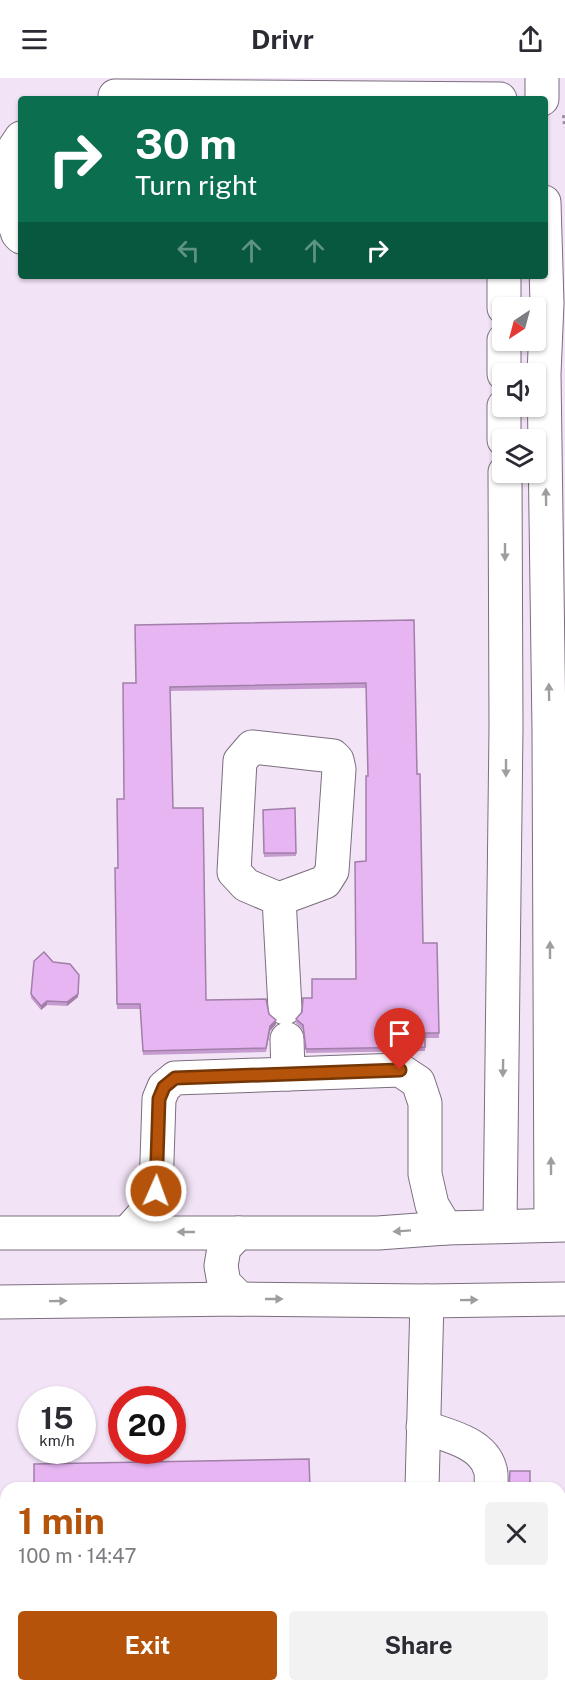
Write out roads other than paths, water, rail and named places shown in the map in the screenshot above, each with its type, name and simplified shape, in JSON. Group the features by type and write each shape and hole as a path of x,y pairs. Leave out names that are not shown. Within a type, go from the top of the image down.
{"street":[{"path":"502,96 503,78"},
{"path":"542,78 542,96"},
{"path":"18,142 13,150 14,223 18,234"},
{"path":"504,279 504,297"},
{"path":"541,363 547,303 546,279"},
{"path":"0,1233 378,1233 446,1228 558,1225 549,730 556,562 544,417"},
{"path":"500,1226 504,1032 505,483"},
{"path":"506,728 549,730"},
{"path":"252,747 333,756 337,760 339,769 332,871 325,882 279,899 246,885 234,872 240,761 252,747"},
{"path":"279,899 288,1074"},
{"path":"504,1032 555,996"},
{"path":"128,1232 146,1212 156,1191 159,1099 164,1087 175,1078 400,1070 418,1082 425,1103 425,1174 432,1205 446,1228"},
{"path":"238,1233 224,1248 221,1266 224,1283 240,1299"},
{"path":"0,1302 565,1299"},
{"path":"422,1482 427,1301"},
{"path":"423,1427 454,1437 483,1454 490,1469 491,1482"}]}
